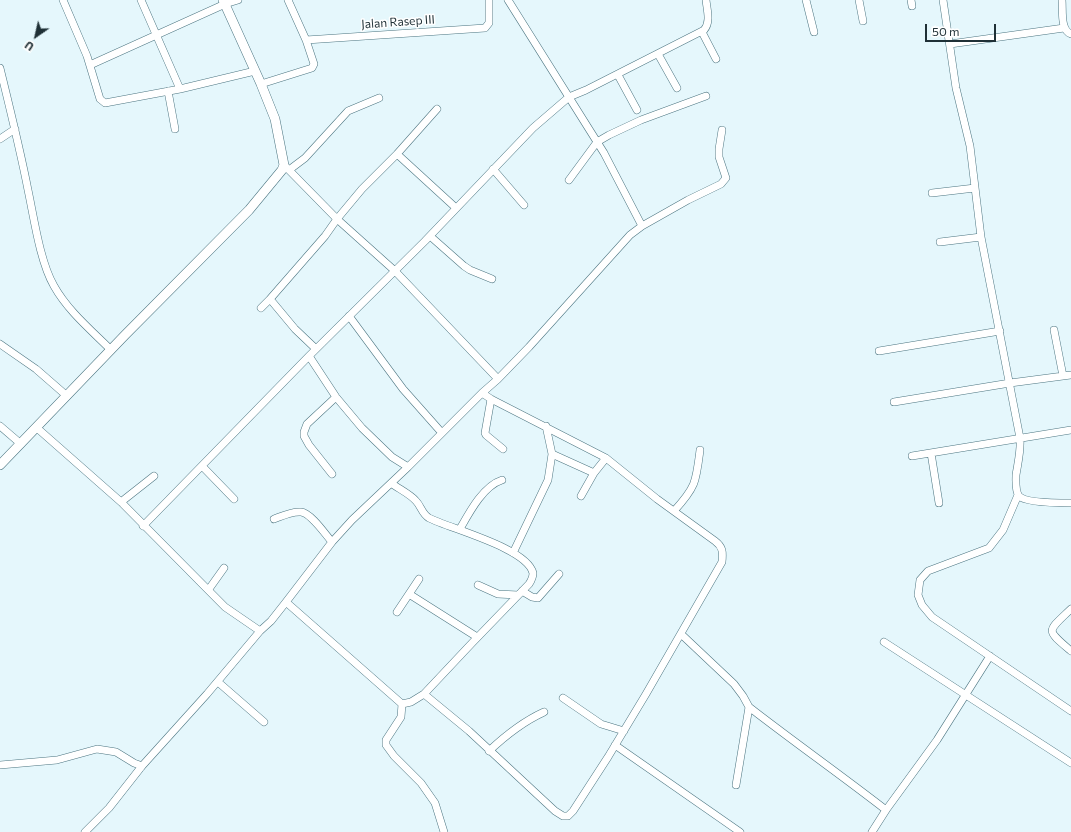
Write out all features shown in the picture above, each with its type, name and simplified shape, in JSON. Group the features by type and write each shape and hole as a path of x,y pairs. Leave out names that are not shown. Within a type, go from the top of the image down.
{"street":[{"path":"63,0 90,65 100,99 105,104 180,89 255,71"},
{"path":"141,0 180,89"},
{"path":"90,65 157,36 224,2 238,0"},
{"path":"261,84 312,68 314,64 306,40 288,0"},
{"name":"Jalan Rasep III","path":"306,40 485,28 489,23 489,0"},
{"path":"508,0 597,142 642,226"},
{"path":"143,526 309,356 430,236 533,128 569,97 618,75 702,32 707,27 708,22 706,0"},
{"path":"806,0 814,32"},
{"path":"858,0 862,21"},
{"path":"944,0 956,88 970,146 981,237 1020,438 1016,484 1018,495 1003,530 989,548 928,571 920,580 918,595 922,605 932,617 1071,711"},
{"path":"1062,0 1064,28 1071,34"},
{"path":"224,2 275,119 286,167 337,219 395,271 498,379"},
{"path":"950,44 1064,28"},
{"path":"702,32 716,59"},
{"path":"658,54 678,88"},
{"path":"0,68 46,269 63,300 111,350"},
{"path":"618,75 637,110"},
{"path":"168,91 175,129"},
{"path":"569,180 597,142 609,134 641,120 706,96"},
{"path":"0,465 249,210 282,170 305,158 348,111 379,98"},
{"path":"261,308 325,236 362,189 397,154 436,109"},
{"path":"0,138 15,129"},
{"path":"85,832 114,802 142,766 218,682 260,631 271,621 332,542 352,520 498,379 529,347 630,235 642,226 688,200 716,187 724,181 726,178 719,157 722,130"},
{"path":"397,154 456,208"},
{"path":"493,169 524,205"},
{"path":"932,193 975,188"},
{"path":"430,236 464,266 492,279"},
{"path":"940,242 981,237"},
{"path":"270,298 295,328 316,349"},
{"path":"349,316 403,389 442,433"},
{"path":"1054,330 1063,376"},
{"path":"879,351 1000,331"},
{"path":"0,344 36,369 67,396"},
{"path":"309,356 336,397 379,446 392,457 408,467"},
{"path":"894,402 1010,383 1071,375"},
{"path":"424,694 469,731 555,811 563,816 568,816 573,812 624,731 722,562 723,554 721,546 639,486 606,458 482,393"},
{"path":"332,474 309,444 304,436 304,432 307,424 336,397"},
{"path":"491,399 485,432 486,435 503,449"},
{"path":"0,426 21,444"},
{"path":"513,553 548,480 552,454 546,426"},
{"path":"37,428 121,502 143,526 209,589 225,607 260,631"},
{"path":"912,456 1071,430"},
{"path":"674,511 687,497 696,480 700,450"},
{"path":"930,453 939,504"},
{"path":"552,454 594,473"},
{"path":"581,496 594,473 606,458"},
{"path":"202,466 234,499"},
{"path":"121,502 154,476"},
{"path":"460,529 474,504 495,483 502,480"},
{"path":"391,483 416,501 427,517 460,529 523,559 530,566 533,576 529,584 424,694 411,702 402,704"},
{"path":"1018,495 1022,498 1036,502 1071,503"},
{"path":"274,519 289,513 302,512 311,516 332,542"},
{"path":"209,589 224,568"},
{"path":"478,585 498,594 520,593 538,598 559,574"},
{"path":"396,612 419,579"},
{"path":"409,594 477,637"},
{"path":"286,602 402,704"},
{"path":"1071,610 1051,630 1052,636 1071,651"},
{"path":"681,634 734,684 743,696 749,708 820,761 840,774 886,810"},
{"path":"884,642 1071,763"},
{"path":"872,832 886,810 937,740 990,656"},
{"path":"218,682 264,722"},
{"path":"563,698 601,724 624,731"},
{"path":"402,704 401,717 386,740 386,744 394,756 421,783 435,803 444,832"},
{"path":"736,785 749,708"},
{"path":"489,751 509,732 524,722 544,712"},
{"path":"615,745 740,832"},
{"path":"0,764 57,760 97,749 116,752 137,765 142,766"}]}
